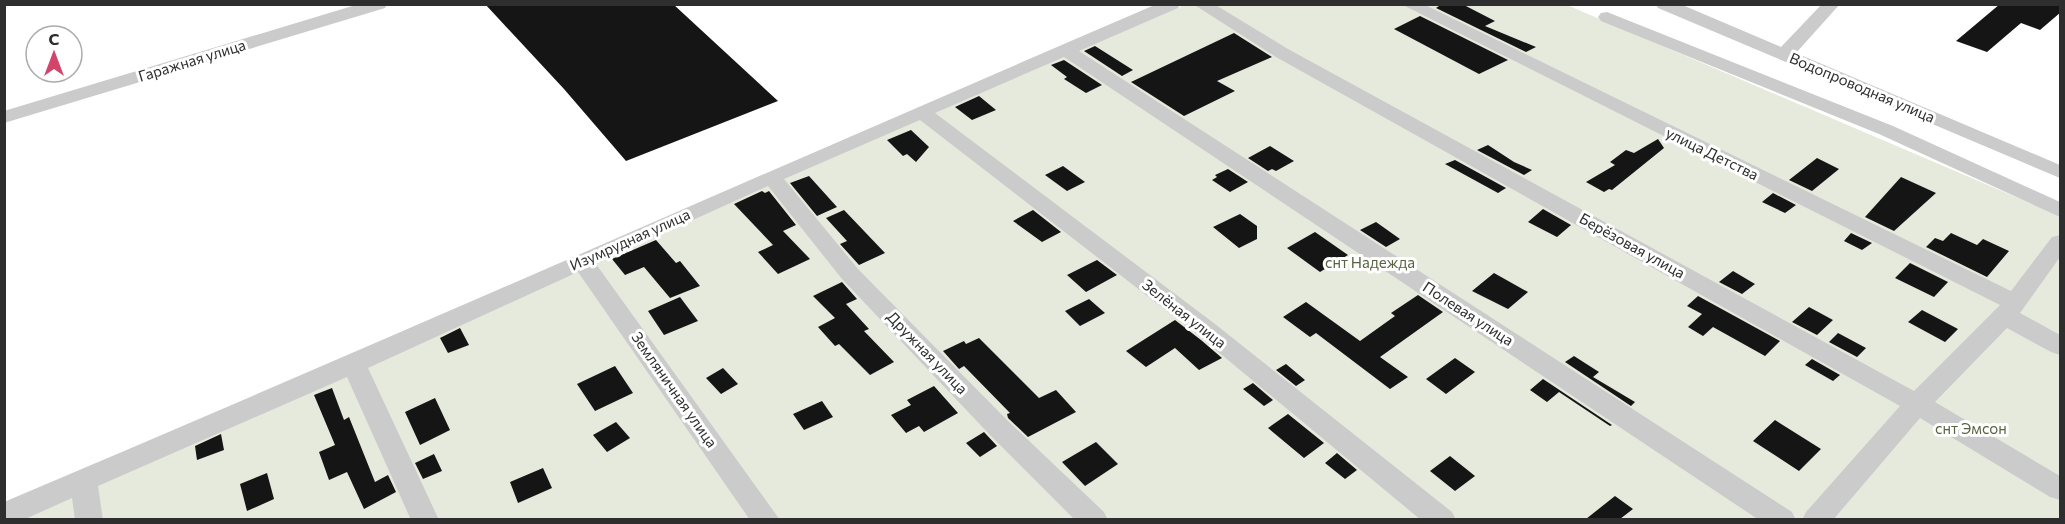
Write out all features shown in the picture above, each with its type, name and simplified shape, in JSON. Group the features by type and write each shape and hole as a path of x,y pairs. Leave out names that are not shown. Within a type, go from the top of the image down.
{"street":[{"name":"Гаражная улица","path":"4,117 380,4"},
{"name":"Изумрудная улица","path":"4,515 354,364 771,177 923,114 1064,49 1172,4"},
{"name":"Берёзовая улица","path":"1202,4 1282,53 1917,404 2061,489"},
{"name":"улица Детства","path":"1409,4 2010,309 2061,346"},
{"name":"Водопроводная улица","path":"1664,4 2061,172"},
{"path":"1785,54 1832,5 1830,4"},
{"path":"1607,17 1886,130 2061,210"},
{"name":"Полевая улица","path":"1064,49 1782,519"},
{"name":"Зелёная улица","path":"923,114 1207,330 1442,519"},
{"name":"Дружная улица","path":"771,177 850,274 999,428 1094,519"},
{"path":"1825,517 1917,404 2010,309 2061,242"},
{"name":"Земляничная улица","path":"582,261 766,519"},
{"path":"354,364 425,519"},
{"path":"84,480 89,519"}],"green space":[{"name":"снт Надежда","path":"1184,5 1567,5 2060,216 2060,519 5,520 722,204"}],"building":[{"path":"485,4 673,4 778,101 626,161 564,89"},
{"path":"1442,4 1462,4 1495,21 1485,26 1536,47 1526,52 1436,8"},
{"path":"2000,4 2061,4 2061,12 2040,30 2021,23 1987,52 1956,41"},
{"path":"1420,16 1508,60 1479,74 1394,29"},
{"path":"1234,33 1272,57 1217,81 1235,91 1184,116 1131,82"},
{"path":"1095,46 1133,70 1122,76 1084,51"},
{"path":"1064,60 1102,85 1086,93 1064,79 1067,77 1051,65"},
{"path":"979,96 996,110 972,120 955,107"},
{"path":"911,130 929,147 916,162 907,154 903,156 887,140"},
{"path":"1658,139 1664,148 1612,190 1604,192 1586,182 1615,165 1610,162 1626,150 1634,153"},
{"path":"1488,145 1514,162 1532,170 1524,175 1477,150"},
{"path":"1270,146 1294,161 1276,171 1272,169 1268,171 1248,158"},
{"path":"1817,158 1839,169 1812,191 1789,180"},
{"path":"1455,160 1506,188 1498,193 1445,164"},
{"path":"1063,166 1085,182 1067,191 1045,175"},
{"path":"1228,169 1248,182 1230,192 1212,180 1217,177 1215,175"},
{"path":"809,176 837,207 817,216 790,183"},
{"path":"1901,177 1936,193 1894,231 1865,217"},
{"path":"762,191 765,193 769,191 796,225 783,231 810,259 778,274 758,252 773,245 734,204"},
{"path":"1773,193 1796,205 1785,213 1762,202"},
{"path":"1543,209 1571,225 1557,237 1528,222"},
{"path":"844,210 885,253 859,265 840,244 847,241 826,218"},
{"path":"1033,210 1061,232 1042,242 1013,221"},
{"path":"1240,214 1257,226 1257,239 1239,248 1213,227"},
{"path":"1376,222 1400,239 1386,247 1360,230"},
{"path":"1315,232 1348,255 1320,272 1287,248"},
{"path":"1851,233 1872,243 1862,250 1844,241"},
{"path":"1951,233 1977,245 1983,239 2009,251 1987,277 1926,247 1935,238 1943,241"},
{"path":"656,240 676,263 680,261 700,286 670,298 644,267 625,275 612,259"},
{"path":"1097,260 1117,275 1086,292 1067,275"},
{"path":"1910,263 1948,282 1934,297 1895,278"},
{"path":"1733,271 1755,284 1742,294 1719,282"},
{"path":"1494,273 1528,292 1508,309 1472,291"},
{"path":"842,282 857,299 846,304 869,329 864,331 894,362 870,375 839,344 835,346 818,327 835,318 813,296"},
{"path":"1418,295 1443,312 1380,357 1408,377 1390,389 1316,333 1310,337 1283,317 1306,302 1360,341 1395,316 1391,313"},
{"path":"1698,296 1780,341 1765,356 1713,327 1703,336 1688,327 1702,314 1687,306"},
{"path":"680,297 698,321 664,335 648,311"},
{"path":"1089,299 1105,313 1080,326 1065,311"},
{"path":"1809,307 1833,320 1817,335 1792,322"},
{"path":"1922,310 1958,329 1945,342 1908,322"},
{"path":"1175,320 1222,358 1199,370 1175,348 1146,367 1126,351"},
{"path":"460,328 469,345 448,353 440,338"},
{"path":"1838,333 1866,348 1857,357 1829,342"},
{"path":"979,338 1039,398 1056,390 1076,412 1028,437 1008,418 1007,414 1010,413 964,366 959,369 943,351 964,341 966,344"},
{"path":"1574,356 1599,372 1593,377 1635,402 1631,406 1565,362"},
{"path":"1455,358 1475,372 1446,394 1426,379"},
{"path":"1812,359 1840,375 1833,381 1805,365"},
{"path":"1286,364 1305,380 1296,386 1276,370"},
{"path":"615,366 633,393 595,411 577,384"},
{"path":"723,368 738,384 721,394 706,378"},
{"path":"1543,379 1612,425 1610,426 1559,392 1547,402 1530,390"},
{"path":"1253,383 1273,400 1264,406 1243,389"},
{"path":"934,386 958,413 924,432 919,426 906,433 891,415 911,405 907,400"},
{"path":"332,388 344,420 349,417 375,482 388,475 396,492 364,509 347,472 329,480 319,452 335,445 314,395"},
{"path":"435,398 450,430 420,445 405,412"},
{"path":"822,401 833,417 804,430 793,414"},
{"path":"1288,414 1324,443 1304,458 1268,428"},
{"path":"1775,420 1821,449 1799,471 1753,441"},
{"path":"616,422 630,438 607,452 593,435"},
{"path":"984,432 997,446 980,457 966,443"},
{"path":"221,434 224,450 197,460 195,446"},
{"path":"1096,442 1118,464 1085,486 1062,462"},
{"path":"1337,453 1357,470 1345,479 1325,463"},
{"path":"434,454 442,471 423,479 415,463"},
{"path":"1450,456 1475,476 1455,491 1430,471"},
{"path":"543,468 552,488 518,503 510,482"},
{"path":"267,473 274,499 247,511 240,484"},
{"path":"1615,496 1633,509 1620,519 1586,519"}],"park label":[{"name":"снт Эмсон","path":"1971,429"}]}
